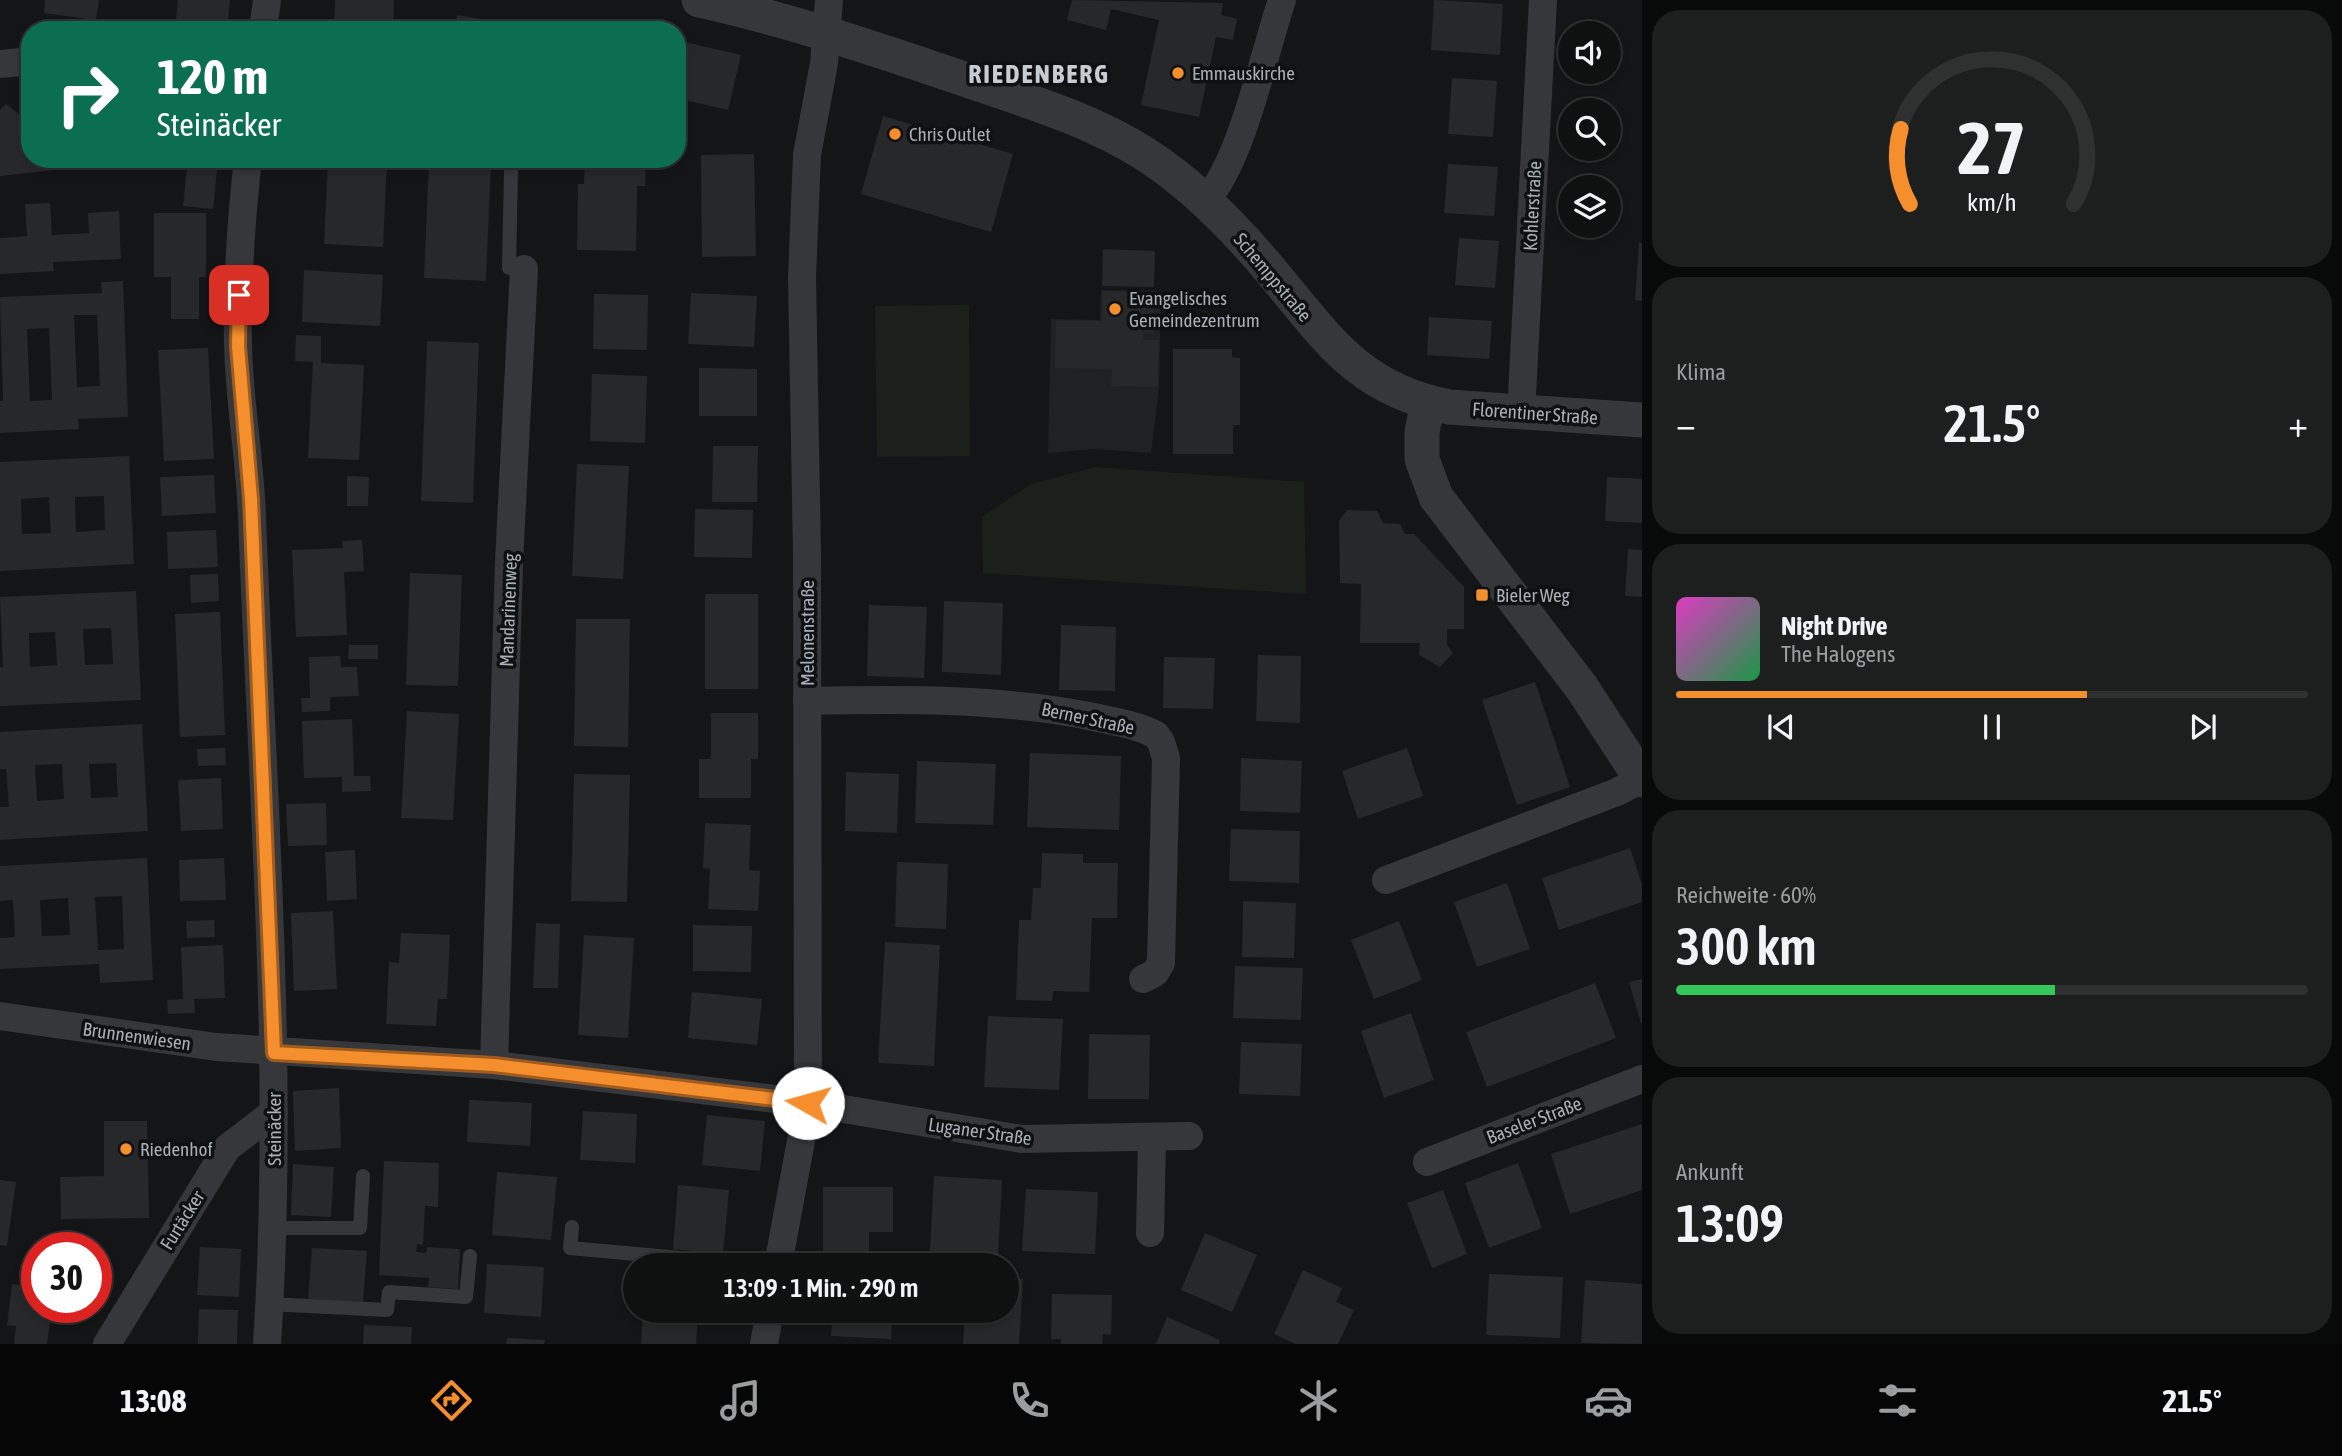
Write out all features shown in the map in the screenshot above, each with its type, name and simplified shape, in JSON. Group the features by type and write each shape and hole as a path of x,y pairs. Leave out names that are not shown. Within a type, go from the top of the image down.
{"street":[{"path":"264,21 267,0"},
{"name":"Schemppstraße","path":"699,0 827,16 1073,118 1144,153 1204,202 1243,239 1340,353 1362,371 1428,402"},
{"path":"1204,202 1219,188 1233,154 1282,0"},
{"name":"Kohlerstraße","path":"1521,413 1543,0"},
{"name":"Melonenstraße","path":"780,1253 808,1103 807,554 802,277 807,155 824,63 827,16"},
{"name":"Steinäcker","path":"247,168 241,220 238,346 251,499 274,1053 273,1228 267,1344"},
{"name":"Mandarinenweg","path":"494,1065 509,575 524,269"},
{"path":"1386,880 1642,780 1582,688 1436,497 1422,459 1422,432 1428,402"},
{"name":"Florentiner Straße","path":"1428,402 1521,413 1642,420"},
{"name":"Berner Straße","path":"807,701 905,699 1024,705 1098,718 1156,735 1166,758 1161,963 1155,973 1143,979"},
{"name":"Brunnenwiesen","path":"0,1016 274,1053 494,1065"},
{"name":"Luganer Straße","path":"494,1065 808,1103 1022,1139 1189,1136"},
{"name":"Baseler Straße","path":"1427,1162 1642,1079"},
{"name":"Furtäcker","path":"107,1344 227,1148 274,1112"},
{"path":"1150,1233 1152,1138"},
{"path":"764,1344 768,1323"}],"lane":[{"name":"Mandarinenweg","path":"511,170 509,268 524,269"},
{"path":"273,1228 360,1228 363,1176"},
{"path":"572,1227 570,1248 625,1253"},
{"path":"269,1304 387,1310 389,1292 466,1297 470,1256"}],"shaded area":[{"path":"1101,290 1161,291 1159,387 1151,453 1095,449 1048,453 1051,319 1100,320"},
{"path":"969,305 970,456 877,457 875,306"},
{"path":"1096,467 1304,482 1306,594 983,573 982,517 1031,484"}],"building":[{"path":"45,0 99,0 96,20 44,13"},
{"path":"178,0 230,0 228,21 176,21"},
{"path":"335,0 394,0 393,21 334,21"},
{"name":"Emmauskirche","path":"1072,0 1223,3 1221,15 1237,19 1233,40 1216,37 1199,117 1141,105 1159,20 1111,9 1106,30 1067,20"},
{"path":"1434,0 1503,4 1500,55 1431,50"},
{"path":"457,15 494,21 456,21"},
{"path":"686,42 741,55 728,110 686,100"},
{"path":"1452,78 1497,81 1493,137 1448,134"},
{"path":"6,104 21,116 21,168 54,170 0,176 0,110"},
{"path":"883,116 1013,154 991,232 861,194"},
{"path":"754,154 756,256 702,257 701,155"},
{"path":"1448,164 1498,167 1494,216 1444,213"},
{"path":"187,168 217,168 213,209 183,206"},
{"path":"328,168 387,168 383,247 324,244"},
{"path":"429,168 491,168 486,281 424,278"},
{"path":"585,168 646,168 645,186 637,186 636,251 577,250 578,184 584,184"},
{"path":"50,203 52,235 89,233 88,213 119,211 121,259 53,262 54,271 0,274 0,238 27,236 25,204"},
{"path":"154,213 206,213 206,277 199,277 199,319 171,319 171,277 154,277"},
{"path":"1459,238 1499,241 1495,288 1455,285"},
{"path":"1639,243 1642,243 1642,301 1635,300"},
{"path":"1103,249 1155,251 1154,287 1102,286"},
{"path":"304,270 383,275 380,326 302,322"},
{"path":"123,281 128,417 78,419 79,429 0,433 0,401 3,401 0,297 102,293 101,282","holes":["74,315 97,315 100,386 77,387","49,328 52,400 30,401 27,329"]},
{"path":"1103,291 1154,292 1153,333 1143,332 1143,340 1159,340 1158,387 1111,386 1112,369 1055,368 1056,321 1102,321"},
{"path":"691,293 757,296 754,347 688,344"},
{"path":"594,294 648,295 647,350 593,349"},
{"path":"1429,317 1492,321 1489,359 1427,355"},
{"path":"296,335 321,336 321,363 364,365 359,460 308,458 313,362 295,361"},
{"path":"427,341 479,343 473,503 421,501"},
{"path":"208,348 214,459 164,461 158,350"},
{"path":"1173,349 1232,349 1232,357 1240,358 1240,425 1233,425 1233,454 1173,454"},
{"path":"699,368 757,369 757,416 699,416"},
{"path":"592,374 647,376 645,443 590,441"},
{"path":"713,446 758,446 757,502 712,502"},
{"path":"129,456 134,564 0,571 0,462","holes":["104,496 105,530 76,532 75,497","49,497 51,533 22,534 21,499"]},
{"path":"577,464 629,466 623,579 572,576"},
{"path":"214,475 216,513 162,516 160,477"},
{"path":"347,476 369,477 368,506 347,506"},
{"path":"1607,477 1642,479 1642,523 1605,521"},
{"path":"695,509 753,510 752,558 694,557"},
{"path":"1347,510 1377,511 1383,523 1400,524 1405,534 1414,534 1464,587 1464,629 1447,629 1447,645 1453,653 1440,667 1419,655 1420,643 1360,643 1361,584 1340,583 1339,521"},
{"path":"216,530 218,567 168,569 167,532"},
{"path":"362,540 364,571 344,572 347,635 296,637 292,550 343,548 342,541"},
{"path":"1628,549 1642,550 1642,597 1625,596"},
{"path":"410,573 462,575 458,686 406,685"},
{"path":"218,574 219,601 191,603 190,575"},
{"path":"136,591 141,700 0,706 0,667 3,667 0,597","holes":["111,628 113,664 85,665 83,629","55,632 57,665 30,667 29,633"]},
{"path":"705,594 758,594 758,689 705,689"},
{"path":"944,601 1003,603 1001,675 942,672"},
{"path":"869,605 927,607 924,678 867,676"},
{"path":"220,612 225,735 180,737 175,614"},
{"path":"576,619 630,619 628,747 574,746"},
{"path":"1061,625 1116,627 1115,691 1059,690"},
{"path":"349,645 378,645 378,659 348,659"},
{"path":"1258,655 1301,656 1300,723 1256,721"},
{"path":"340,656 341,667 357,667 359,696 330,697 330,711 302,712 301,698 310,698 309,657"},
{"path":"1164,657 1215,658 1213,709 1163,708"},
{"path":"1535,682 1570,787 1517,805 1482,700"},
{"path":"407,711 459,714 453,820 401,818"},
{"path":"711,713 758,713 758,759 751,759 751,798 699,798 699,759 711,759"},
{"path":"352,719 354,776 370,776 371,791 342,792 342,777 304,778 302,721"},
{"path":"142,724 148,831 0,840 0,807 9,807 6,769 0,769 0,732","holes":["116,763 118,797 91,798 89,764","62,764 64,799 37,801 35,765"]},
{"path":"225,748 226,765 198,766 197,749"},
{"path":"1407,748 1423,796 1358,819 1342,771"},
{"path":"1030,753 1121,756 1119,830 1027,827"},
{"path":"1241,758 1302,761 1300,813 1240,811"},
{"path":"917,761 996,764 993,825 915,823"},
{"path":"846,772 899,774 897,833 845,831"},
{"path":"574,774 630,775 627,902 571,901"},
{"path":"221,778 223,829 181,831 178,780"},
{"path":"326,803 327,845 288,846 286,804"},
{"path":"705,823 751,825 749,870 760,871 758,911 708,909 710,869 703,868"},
{"path":"1231,829 1300,831 1299,883 1229,881"},
{"path":"1630,848 1642,885 1642,902 1559,930 1542,878"},
{"path":"355,850 357,899 327,901 325,852"},
{"path":"1042,853 1083,854 1083,863 1118,863 1117,918 1092,918 1089,992 1053,991 1052,1001 1016,1000 1019,920 1031,920 1033,888 1041,888"},
{"path":"147,858 153,980 100,983 99,964 0,969 0,938 15,937 13,900 0,901 0,866","holes":["122,896 124,949 98,950 95,897","68,898 70,935 42,936 40,900"]},
{"path":"224,858 226,900 180,901 179,860"},
{"path":"897,862 948,864 946,929 895,927"},
{"path":"1507,883 1530,949 1477,967 1454,902"},
{"path":"1243,901 1296,903 1294,958 1242,957"},
{"path":"333,911 337,989 294,991 291,913"},
{"path":"214,920 215,937 187,938 186,921"},
{"path":"1399,921 1422,980 1374,999 1351,940"},
{"path":"536,923 560,924 558,988 533,988"},
{"path":"693,925 752,926 751,972 693,971"},
{"path":"401,933 450,935 447,999 438,999 436,1026 386,1024 389,962 399,963"},
{"path":"584,935 634,938 628,1038 578,1035"},
{"path":"885,942 940,945 934,1066 878,1063"},
{"path":"223,945 225,998 194,999 195,1013 168,1014 167,1000 183,999 181,947"},
{"path":"1235,966 1303,968 1301,1020 1233,1018"},
{"path":"1642,979 1642,1023 1641,1023 1629,982"},
{"path":"1595,983 1616,1038 1487,1087 1466,1032"},
{"path":"692,992 762,999 757,1045 688,1038"},
{"path":"1411,1013 1434,1080 1384,1098 1361,1031"},
{"path":"988,1016 1063,1019 1059,1090 984,1087"},
{"path":"1089,1034 1150,1035 1149,1099 1088,1099"},
{"path":"1241,1042 1302,1044 1300,1096 1239,1094"},
{"path":"339,1088 341,1148 295,1151 293,1091"},
{"path":"469,1100 532,1103 530,1146 467,1142"},
{"path":"583,1111 637,1114 635,1163 580,1160"},
{"path":"707,1115 765,1121 760,1171 702,1165"},
{"name":"Riedenhof","path":"104,1121 147,1121 149,1218 61,1219 60,1177 104,1176"},
{"path":"1642,1124 1642,1190 1570,1214 1551,1154"},
{"path":"384,1161 439,1163 438,1207 425,1206 423,1245 417,1244 416,1252 426,1253 427,1247 460,1249 458,1289 428,1287 429,1278 379,1275"},
{"path":"1518,1163 1542,1228 1489,1248 1465,1183"},
{"path":"293,1164 334,1167 331,1217 291,1215"},
{"path":"497,1172 557,1177 551,1240 492,1235"},
{"path":"934,1176 1002,1180 998,1253 930,1251"},
{"path":"0,1180 16,1182 7,1246 0,1245"},
{"path":"678,1185 729,1190 723,1253 673,1249"},
{"path":"823,1187 893,1187 893,1232 869,1232 869,1253 823,1253"},
{"path":"1026,1189 1098,1192 1095,1254 1022,1251"},
{"path":"1443,1190 1467,1254 1432,1268 1407,1203"},
{"path":"1205,1233 1257,1255 1232,1312 1181,1290"},
{"path":"200,1247 241,1249 239,1297 197,1295"},
{"path":"312,1248 367,1251 363,1303 308,1299"},
{"path":"487,1264 544,1267 541,1317 484,1313"},
{"path":"1303,1270 1342,1288 1336,1302 1354,1310 1338,1344 1296,1344 1274,1334"},
{"path":"1489,1274 1563,1277 1560,1338 1486,1335"},
{"path":"1019,1279 1023,1279 1019,1344 963,1344 964,1323 1019,1323"},
{"path":"1585,1280 1642,1284 1642,1344 1581,1343"},
{"path":"12,1284 21,1285 21,1323 50,1323 47,1344 14,1344 16,1326 7,1325"},
{"path":"1052,1294 1112,1295 1111,1335 1103,1334 1102,1344 1061,1344 1061,1339 1051,1339"},
{"path":"199,1309 238,1310 237,1344 198,1344"},
{"path":"1167,1317 1220,1340 1219,1344 1156,1344"},
{"path":"642,1323 697,1323 696,1344 641,1344"},
{"path":"832,1323 892,1323 891,1339 831,1336"},
{"path":"364,1325 412,1327 411,1344 363,1344"},
{"path":"507,1338 545,1340 544,1344 506,1344"}],"place":[{"name":"Emmauskirche","path":"1178,73"},
{"name":"Chris Outlet","path":"895,134"},
{"name":"Evangelisches Gemeindezentrum","path":"1115,309"},
{"name":"Bieler Weg","path":"1482,595"},
{"name":"Riedenhof","path":"126,1149"}],"district":[{"name":"RIEDENBERG","path":"1039,74"}],"route":[{"path":"239,295 238,346 251,499 274,1053 494,1065 808,1103"}]}
